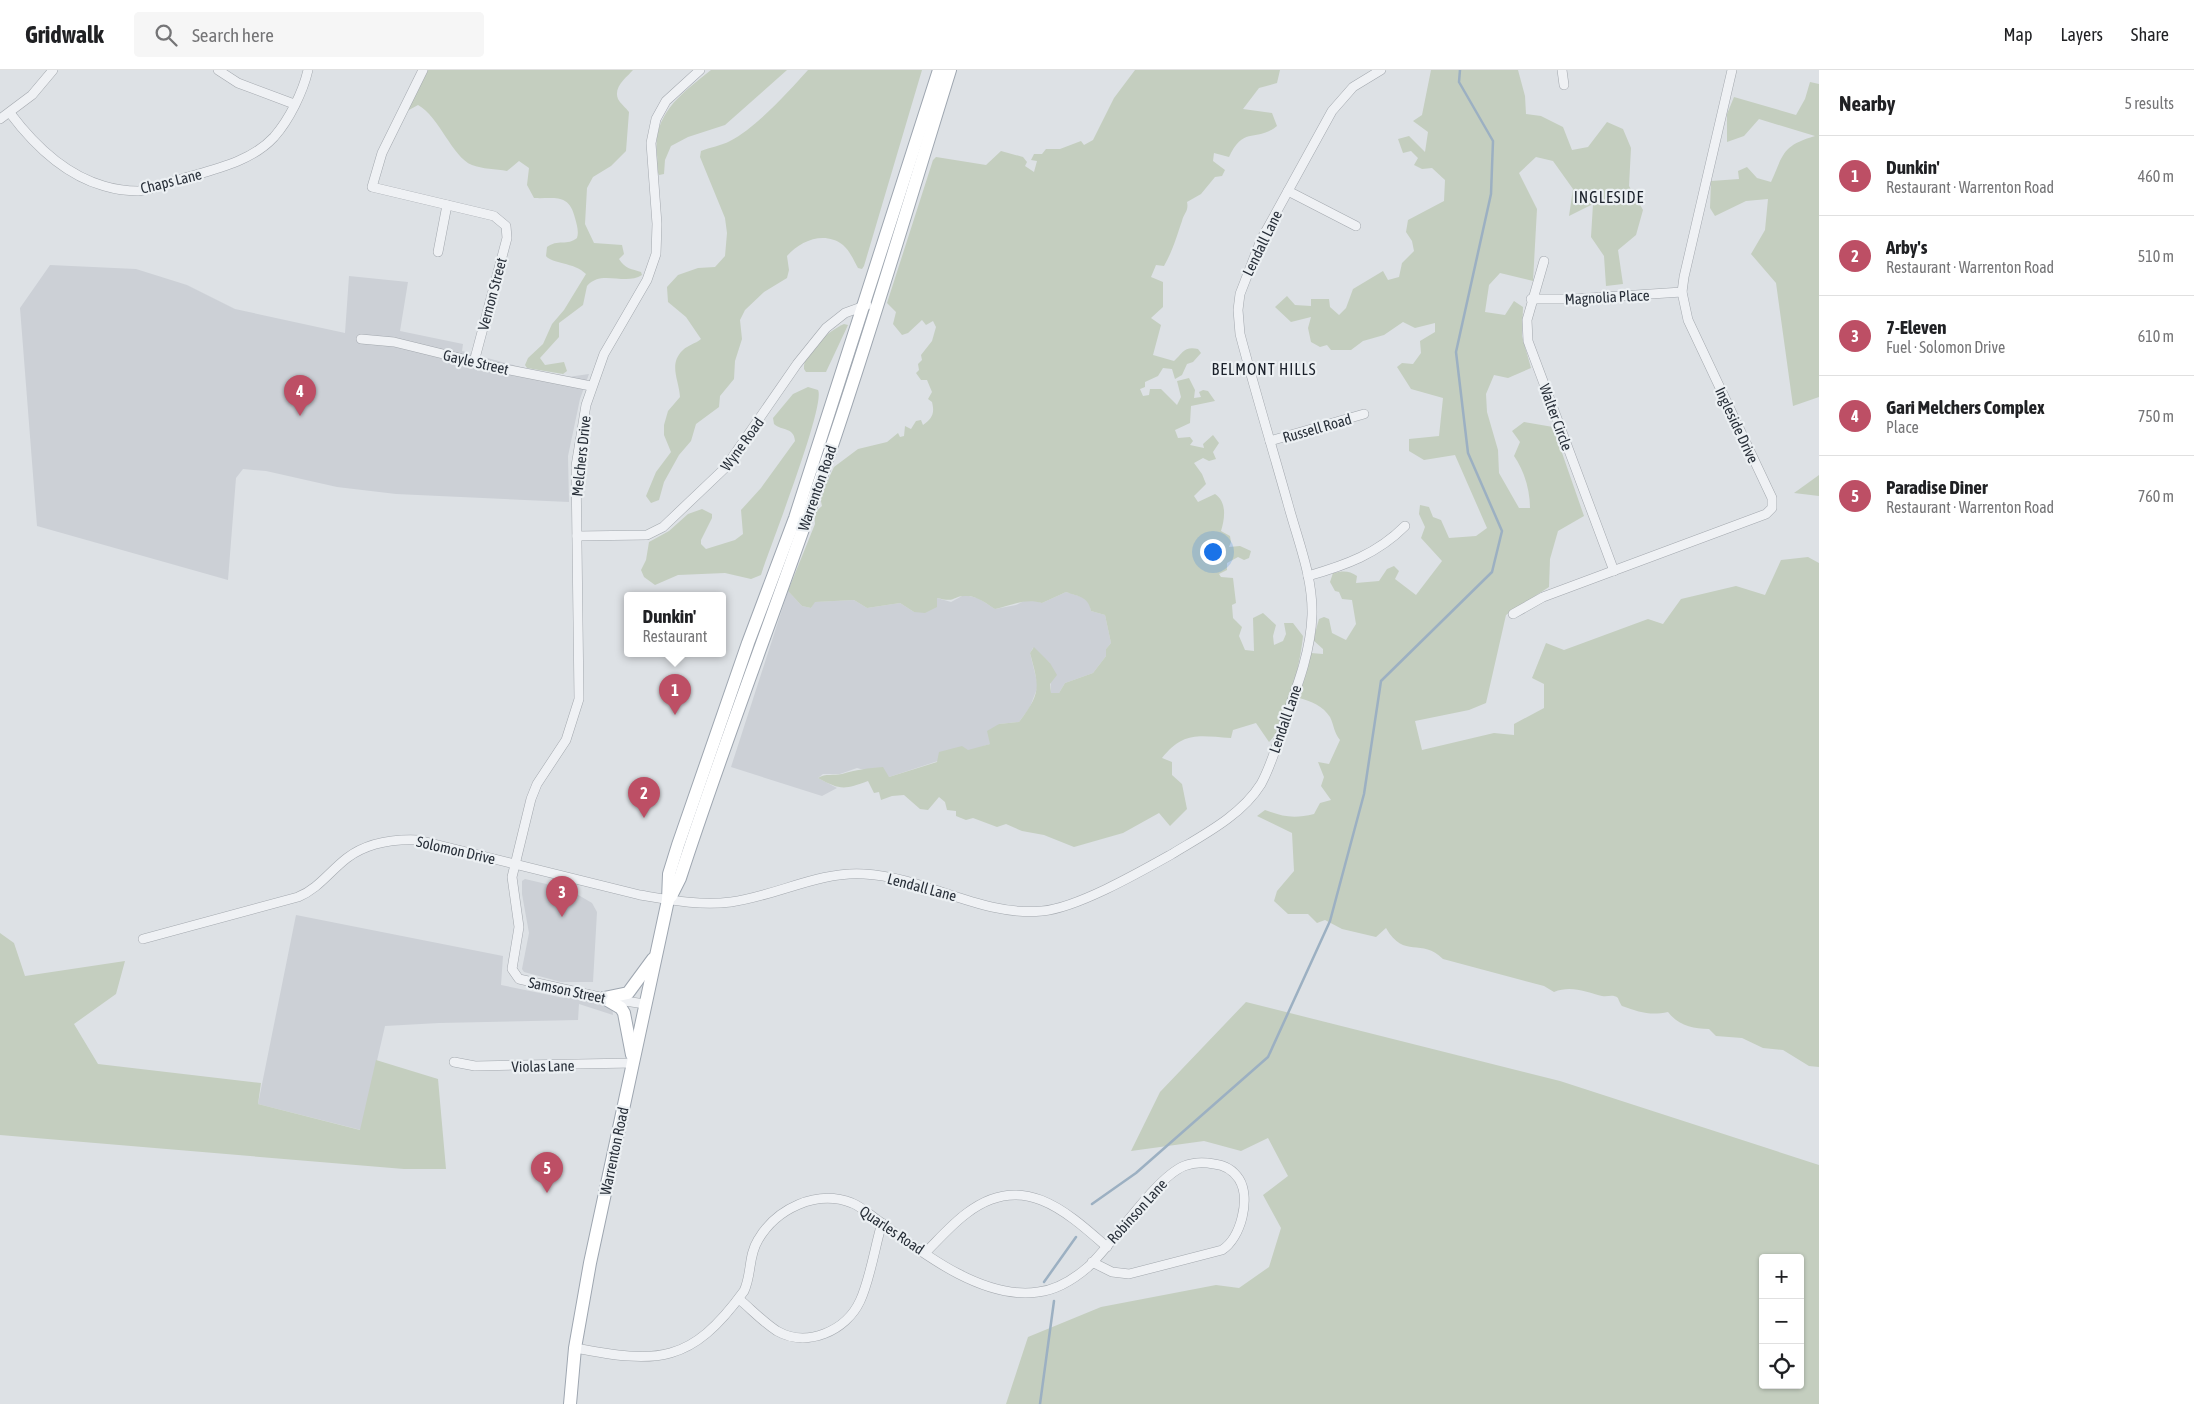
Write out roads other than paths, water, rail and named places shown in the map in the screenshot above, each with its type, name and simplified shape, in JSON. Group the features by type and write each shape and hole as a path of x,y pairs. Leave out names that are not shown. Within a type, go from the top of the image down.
{"main road":[{"name":"Warrenton Road","path":"570,1404 575,1348 591,1257 668,900 670,874 680,838 748,643 795,518 939,70"},
{"name":"Warrenton Road","path":"668,900 680,878 727,737 821,477 879,301 950,70"},
{"path":"604,998 628,993 656,955"},
{"path":"604,998 620,1008 624,1013 633,1061"}],"street":[{"path":"0,119 32,95 53,70"},
{"path":"218,70 238,83 294,104"},
{"name":"Chaps Lane","path":"10,113 42,149 61,166 84,180 105,187 139,191 244,158 273,138 284,125 308,70"},
{"path":"423,70 382,153 372,186 447,206 438,252"},
{"name":"Melchers Drive","path":"516,863 531,799 542,776 566,740 578,699 576,466 591,386 614,334 647,280 656,254 657,224 651,142 656,119 666,101 700,70"},
{"name":"Lendall Lane","path":"668,900 699,904 732,902 833,876 866,874 897,879 1001,908 1043,911 1069,905 1136,874 1225,821 1246,802 1260,784 1289,710 1305,658 1312,611 1308,576 1240,334 1238,310 1242,283 1250,262 1332,111 1341,98 1365,78 1380,70"},
{"path":"1562,70 1564,85"},
{"name":"Ingleside Drive","path":"1513,614 1542,597 1766,514 1772,508 1772,498 1688,320 1682,292 1732,70"},
{"path":"1288,191 1356,226"},
{"name":"Vernon Street","path":"447,206 494,216 506,226 507,238 474,362"},
{"name":"Walter Circle","path":"1544,261 1531,300 1527,320 1528,340 1614,571"},
{"name":"Magnolia Place","path":"1531,300 1682,292"},
{"name":"Wyne Road","path":"576,536 647,534 663,527 725,468 797,364 826,328 845,313 879,301"},
{"name":"Gayle Street","path":"361,339 394,342 474,362 591,386"},
{"name":"Russell Road","path":"1270,441 1364,414"},
{"path":"1308,576 1362,558 1382,547 1405,526"},
{"name":"Solomon Drive","path":"143,939 298,897 312,890 360,849 404,839 418,840 640,895 668,900"},
{"name":"Samson Street","path":"516,863 512,876 519,927 513,963 515,975 524,982 645,1004"},
{"name":"Violas Lane","path":"454,1062 475,1066 633,1061"},
{"name":"Robinson Lane","path":"926,1252 968,1212 992,1199 1027,1195 1049,1202 1076,1220 1106,1247 1170,1175 1185,1166 1195,1163 1218,1164 1236,1175 1241,1183 1245,1198 1239,1225 1233,1241 1222,1250 1152,1269 1119,1274 1092,1262"},
{"name":"Quarles Road","path":"575,1348 640,1358 669,1354 691,1344 704,1335 738,1299 748,1282 751,1259 758,1240 774,1220 793,1207 817,1199 839,1199 861,1208 967,1279 985,1287 1019,1294 1039,1292 1061,1285 1092,1262 1106,1247"},
{"path":"738,1299 784,1334 806,1338 835,1329 849,1317 861,1298 882,1223"}],"waterway":[{"path":"1092,1204 1136,1173 1268,1057 1330,921 1364,794 1381,681 1492,572 1502,531 1468,453 1456,352 1491,194 1493,141 1459,82 1460,70"},
{"path":"1044,1282 1076,1237"},
{"path":"1040,1404 1054,1301"}],"place":[{"name":"Gari Melchers Complex","path":"300,416"},
{"name":"Dunkin'","path":"675,715"},
{"name":"Arby's","path":"644,818"},
{"name":"7-Eleven","path":"562,917"},
{"name":"Paradise Diner","path":"547,1193"}],"district":[{"name":"INGLESIDE","path":"1609,197"},
{"name":"BELMONT HILLS","path":"1264,369"}]}
